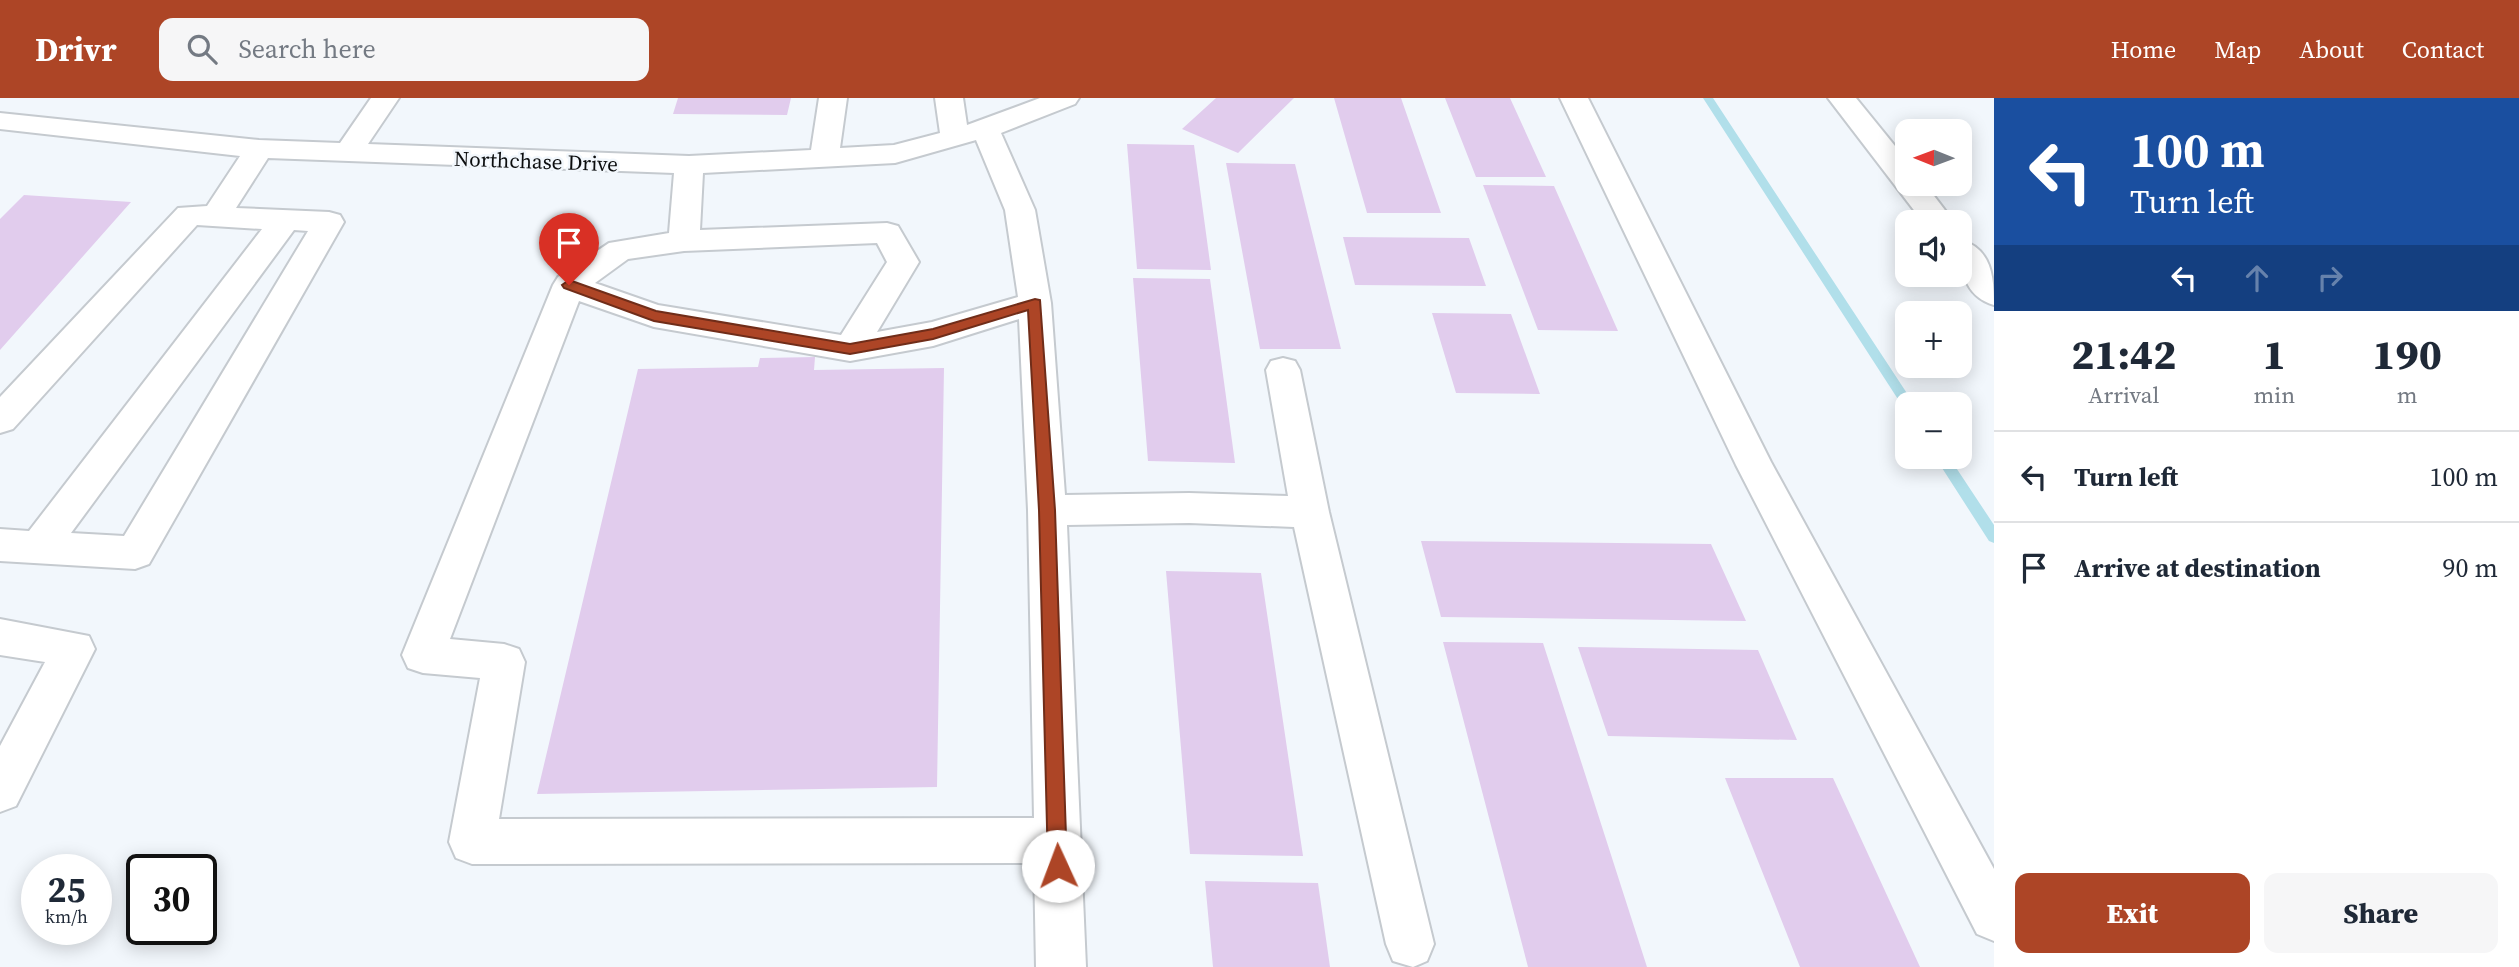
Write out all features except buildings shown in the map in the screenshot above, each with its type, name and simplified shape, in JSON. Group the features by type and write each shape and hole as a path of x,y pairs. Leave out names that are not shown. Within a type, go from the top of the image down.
{"street":[{"path":"348,153 385,98"},
{"path":"824,158 833,98"},
{"path":"949,98 1020,210 1035,303 1047,510 1061,967"},
{"name":"Northchase Drive","path":"0,121 259,149 690,165 895,154 970,133 1065,98"},
{"path":"1574,98 1754,465 1994,917"},
{"path":"1842,98 1895,166"},
{"path":"216,214 259,149"},
{"path":"684,242 690,165"},
{"path":"1918,196 1929,210"},
{"path":"0,420 189,215 216,214 329,222 135,553 0,545"},
{"path":"39,547 286,219"},
{"path":"850,349 903,262 887,233 684,242 620,250 569,285 423,655 504,662 472,842 1057,840"},
{"path":"1972,266 1994,294"},
{"path":"569,285 654,316 850,349 933,334 1035,303"},
{"path":"1283,370 1310,512 1410,944"},
{"path":"1047,510 1189,508 1310,512"},
{"path":"0,637 74,649 0,791"}],"waterway":[{"path":"1708,98 1900,392"},
{"path":"1950,469 1994,537"}],"route":[{"path":"569,285 654,316 850,349 933,334 1035,303 1047,510 1058,866"}]}
